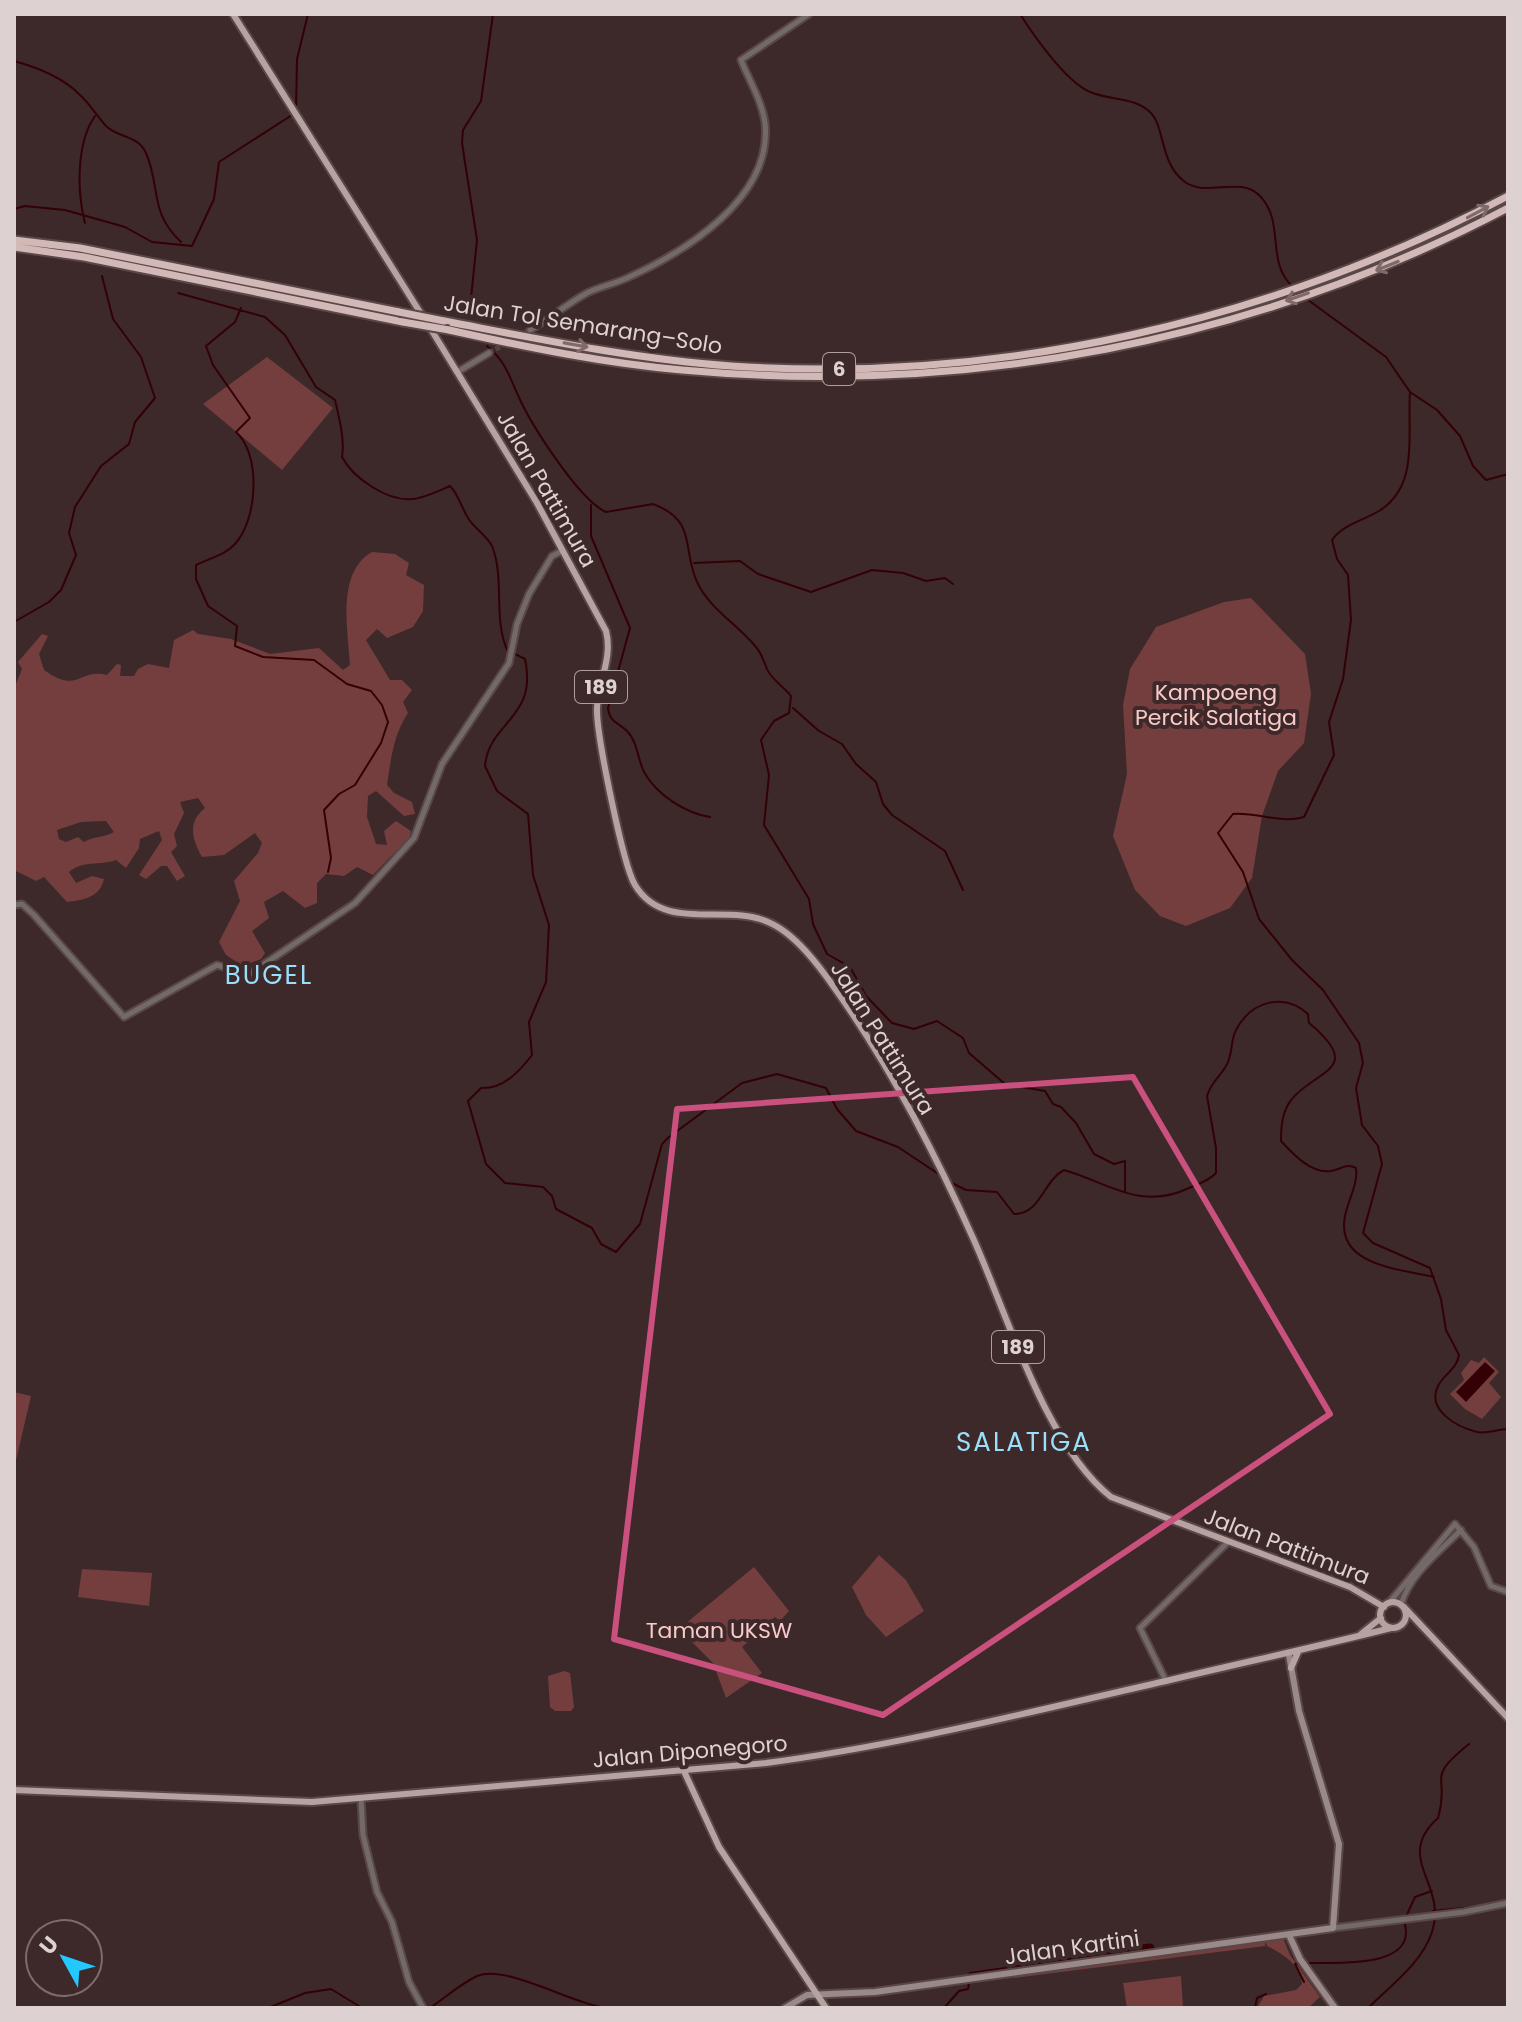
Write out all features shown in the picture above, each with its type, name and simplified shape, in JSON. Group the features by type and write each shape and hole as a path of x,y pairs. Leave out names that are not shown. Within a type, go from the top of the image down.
{"highway":[{"name":"Jalan Tol Semarang–Solo","path":"14,240 80,248 573,345 688,361 848,369 996,359 1075,348 1174,326 1356,267 1435,234 1508,196"},
{"name":"Jalan Tol Semarang–Solo","path":"14,247 84,257 621,363 736,375 842,377 957,373 1078,356 1235,318 1360,276 1508,208"}],"main road":[{"name":"Jalan Pattimura","path":"233,14 459,371 562,551 608,639 597,714 625,858 636,887 647,901 672,912 761,919 788,935 836,990 942,1172 1039,1394 1084,1470 1111,1497 1350,1587 1386,1605"},
{"path":"1423,1627 1391,1628 1381,1618 1386,1605 1402,1606 1423,1627 1508,1718"},
{"path":"1401,1626 1406,1619 1402,1606"},
{"name":"Jalan Diponegoro","path":"1358,1637 1381,1618"},
{"name":"Jalan Diponegoro","path":"14,1790 312,1802 819,1757 1289,1655 1391,1628"},
{"path":"1291,1666 1298,1652"},
{"path":"1289,1655 1299,1711 1339,1844 1333,1928"},
{"path":"1280,1657 1291,1666"},
{"path":"683,1769 719,1847 826,2008"},
{"name":"Jalan Kartini","path":"816,1994 875,1992 1290,1937 1333,1928"},
{"path":"1290,1937 1300,1959 1335,2008"},
{"path":"785,2008 804,1996 816,1994"}],"street":[{"path":"530,330 588,293 625,279 689,244 736,201 761,155 765,126 762,108 741,60 809,14"},
{"path":"459,371 489,353"},
{"path":"14,905 22,904 34,915 124,1017 217,965 248,975 355,903 407,847 423,821 446,756 506,670 517,624 529,594 552,556 562,551"},
{"path":"1386,1605 1455,1524 1474,1547 1491,1586 1508,1592"},
{"path":"1402,1606 1404,1593 1418,1574 1461,1530"},
{"path":"1166,1681 1140,1628 1227,1543"},
{"path":"361,1799 363,1835 374,1884 392,1922 411,1986 423,2008"},
{"path":"1333,1928 1508,1903"}],"highlighted area":[{"path":"1133,1077 1330,1414 883,1715 614,1639 677,1109"}],"green space":[{"path":"267,357 333,408 282,470 203,404"},
{"path":"372,552 395,554 409,563 406,575 424,585 423,611 413,627 387,638 377,629 366,640 390,680 402,680 412,690 403,702 408,713 396,739 387,785 394,793 412,802 415,814 404,816 376,791 368,796 367,817 376,844 387,845 384,831 396,821 411,831 409,842 398,856 393,854 373,875 357,867 344,876 326,874 317,883 317,903 305,908 283,891 264,902 269,918 252,931 265,953 261,959 243,966 226,955 219,942 240,901 234,881 258,853 262,843 255,833 224,855 202,857 193,831 199,813 205,808 198,798 180,802 184,813 174,834 177,846 171,852 185,876 177,881 167,866 161,866 146,879 139,875 162,840 159,831 140,839 139,848 126,868 116,860 80,866 69,872 76,883 92,876 104,879 99,890 85,899 67,902 44,877 36,881 14,870 14,689 22,669 18,662 42,634 48,636 39,654 44,670 72,681 90,675 107,675 117,664 121,665 120,676 134,676 138,669 148,664 169,668 174,640 193,630 198,634 231,639 270,654 319,648 343,670 350,665 347,620 349,588 353,573","holes":["106,821 114,832 84,842 78,837 66,842 59,839 57,830 81,822"]},
{"name":"Kampoeng Percik Salatiga","path":"1251,598 1305,654 1311,694 1304,743 1278,771 1262,816 1252,878 1230,908 1186,926 1160,916 1135,890 1113,836 1127,774 1123,705 1130,669 1156,627 1224,602"},
{"path":"1484,1357 1499,1372 1489,1383 1501,1397 1482,1419 1465,1409 1450,1394 1464,1380 1461,1373 1471,1360 1479,1363"},
{"path":"14,1392 31,1396 14,1469"},
{"path":"879,1555 906,1580 924,1611 886,1637 866,1615 852,1587"},
{"name":"Taman UKSW","path":"754,1567 789,1611 780,1621 775,1617 742,1647 762,1673 726,1698 713,1663 679,1629"},
{"path":"82,1569 152,1573 149,1606 78,1597"},
{"path":"564,1671 570,1673 574,1707 571,1711 555,1711 550,1707 548,1676"},
{"path":"1283,1938 1290,1955 1320,1997 1308,2008 1257,2008 1264,1996 1296,1990 1302,1984 1295,1966 1267,1946 1265,1941 1265,1946 1015,1978 1015,1975"},
{"path":"1181,1976 1183,2008 1127,2008 1123,1983"}],"shaded area":[{"path":"1485,1362 1495,1371 1466,1402 1456,1392"}],"waterway":[{"path":"296,110 297,59 308,14"},
{"path":"471,298 477,240 462,143 463,130 481,101 493,14"},
{"path":"1020,14 1051,57 1079,85 1096,94 1137,104 1151,113 1171,166 1185,182 1203,188 1243,187 1260,196 1272,217 1279,264 1291,285"},
{"path":"14,61 65,83 83,98 106,126 142,147 164,220 181,242"},
{"path":"14,209 25,206 65,210 125,227 152,242 192,246 214,199 219,162 292,115"},
{"path":"85,223 81,197 81,154 95,116"},
{"path":"14,622 49,602 61,590 76,555 69,533 75,507 101,466 129,444 135,422 155,398 141,357 113,319 102,276"},
{"path":"178,293 265,317 285,335 316,387 335,400 342,436 342,457 354,473 382,493 403,499 422,497 450,486 471,522 492,546 498,572 503,637 507,650 525,659 527,679 525,695 488,751 485,766 497,791 528,814 533,875 549,925 546,982 529,1022 532,1055 510,1078 496,1086 481,1088 468,1101 486,1164 505,1183 543,1187 552,1196 556,1209 592,1228 601,1244 616,1252 640,1224 662,1144 742,1083 777,1074 826,1088 837,1109 856,1131 898,1147 940,1175"},
{"path":"1304,297 1386,357 1410,392 1437,410 1460,436 1473,466 1486,480 1508,474"},
{"path":"241,308 235,322 206,346 213,365 250,418 236,432 250,455 254,487 252,503 243,533 235,544 222,554 196,565 196,579 208,606 237,626 235,646 263,657 314,660 347,684 371,691 382,705 388,722 381,743 355,785 339,794 324,810 331,858 328,872"},
{"path":"487,346 505,368 543,440 569,477 595,505 606,512 653,504 677,519 683,528 693,572 704,594 756,647 769,673 791,696 789,713 774,721 761,740 769,775 764,825 809,899 813,924 827,954 850,967 866,996 892,1023 914,1029 937,1021 963,1038 969,1053 1005,1084 1045,1091 1053,1104 1061,1107 1076,1123 1094,1154 1114,1164 1125,1161 1125,1192"},
{"path":"1410,392 1409,458 1401,488 1379,511 1347,527 1332,540 1337,559 1348,575 1351,620 1343,679 1329,722 1334,755 1304,817 1286,819 1233,814 1218,833 1243,872 1259,919 1292,960 1323,990 1359,1043 1363,1063 1356,1088 1362,1125 1378,1146 1382,1164 1363,1233 1373,1243 1430,1268 1441,1299 1446,1330 1459,1355 1456,1364 1438,1386 1436,1403 1453,1422 1469,1430 1508,1429"},
{"path":"591,505 591,536 630,628 609,713 630,735 644,772 656,788 682,807 710,817"},
{"path":"694,563 740,561 758,574 811,592 872,570 903,573 926,581 945,578 953,584"},
{"path":"793,708 819,731 842,744 856,764 876,782 883,804 892,815 945,851 963,890"},
{"path":"948,1181 966,1190 997,1192 1014,1214 1030,1209 1064,1170 1140,1196 1172,1194 1207,1180 1216,1173 1216,1148 1207,1096 1228,1062 1236,1030 1242,1020 1259,1006 1289,1003 1308,1014 1309,1023 1326,1039 1334,1051 1335,1060 1323,1075 1292,1099 1283,1119 1281,1141 1303,1162 1316,1169 1356,1168 1345,1216 1345,1233 1350,1246 1360,1255 1389,1267 1434,1277"},
{"path":"1368,2008 1413,1964 1432,1932 1435,1915 1433,1900 1420,1846 1425,1832 1438,1818 1442,1772 1469,1744"},
{"path":"1306,1963 1354,1962 1388,1956 1400,1948 1406,1937 1404,1921 1415,1897 1432,1891"},
{"path":"1433,1911 1483,1906"},
{"path":"1113,1953 1150,1948"},
{"path":"968,1976 970,1973 1111,1953"},
{"path":"1299,1963 1295,1964 1304,1982"},
{"path":"430,2008 471,1979 490,1974 522,1980 608,2008"},
{"path":"944,2008 959,1991 968,1989 969,1983"},
{"path":"268,2008 305,1993 331,1989 362,2008"},
{"path":"1255,2008 1257,1998 1266,1994"}],"tunnel":[{"path":"489,353 530,330"}],"district":[{"name":"BUGEL","path":"269,975"},
{"name":"SALATIGA","path":"1024,1442"}]}
